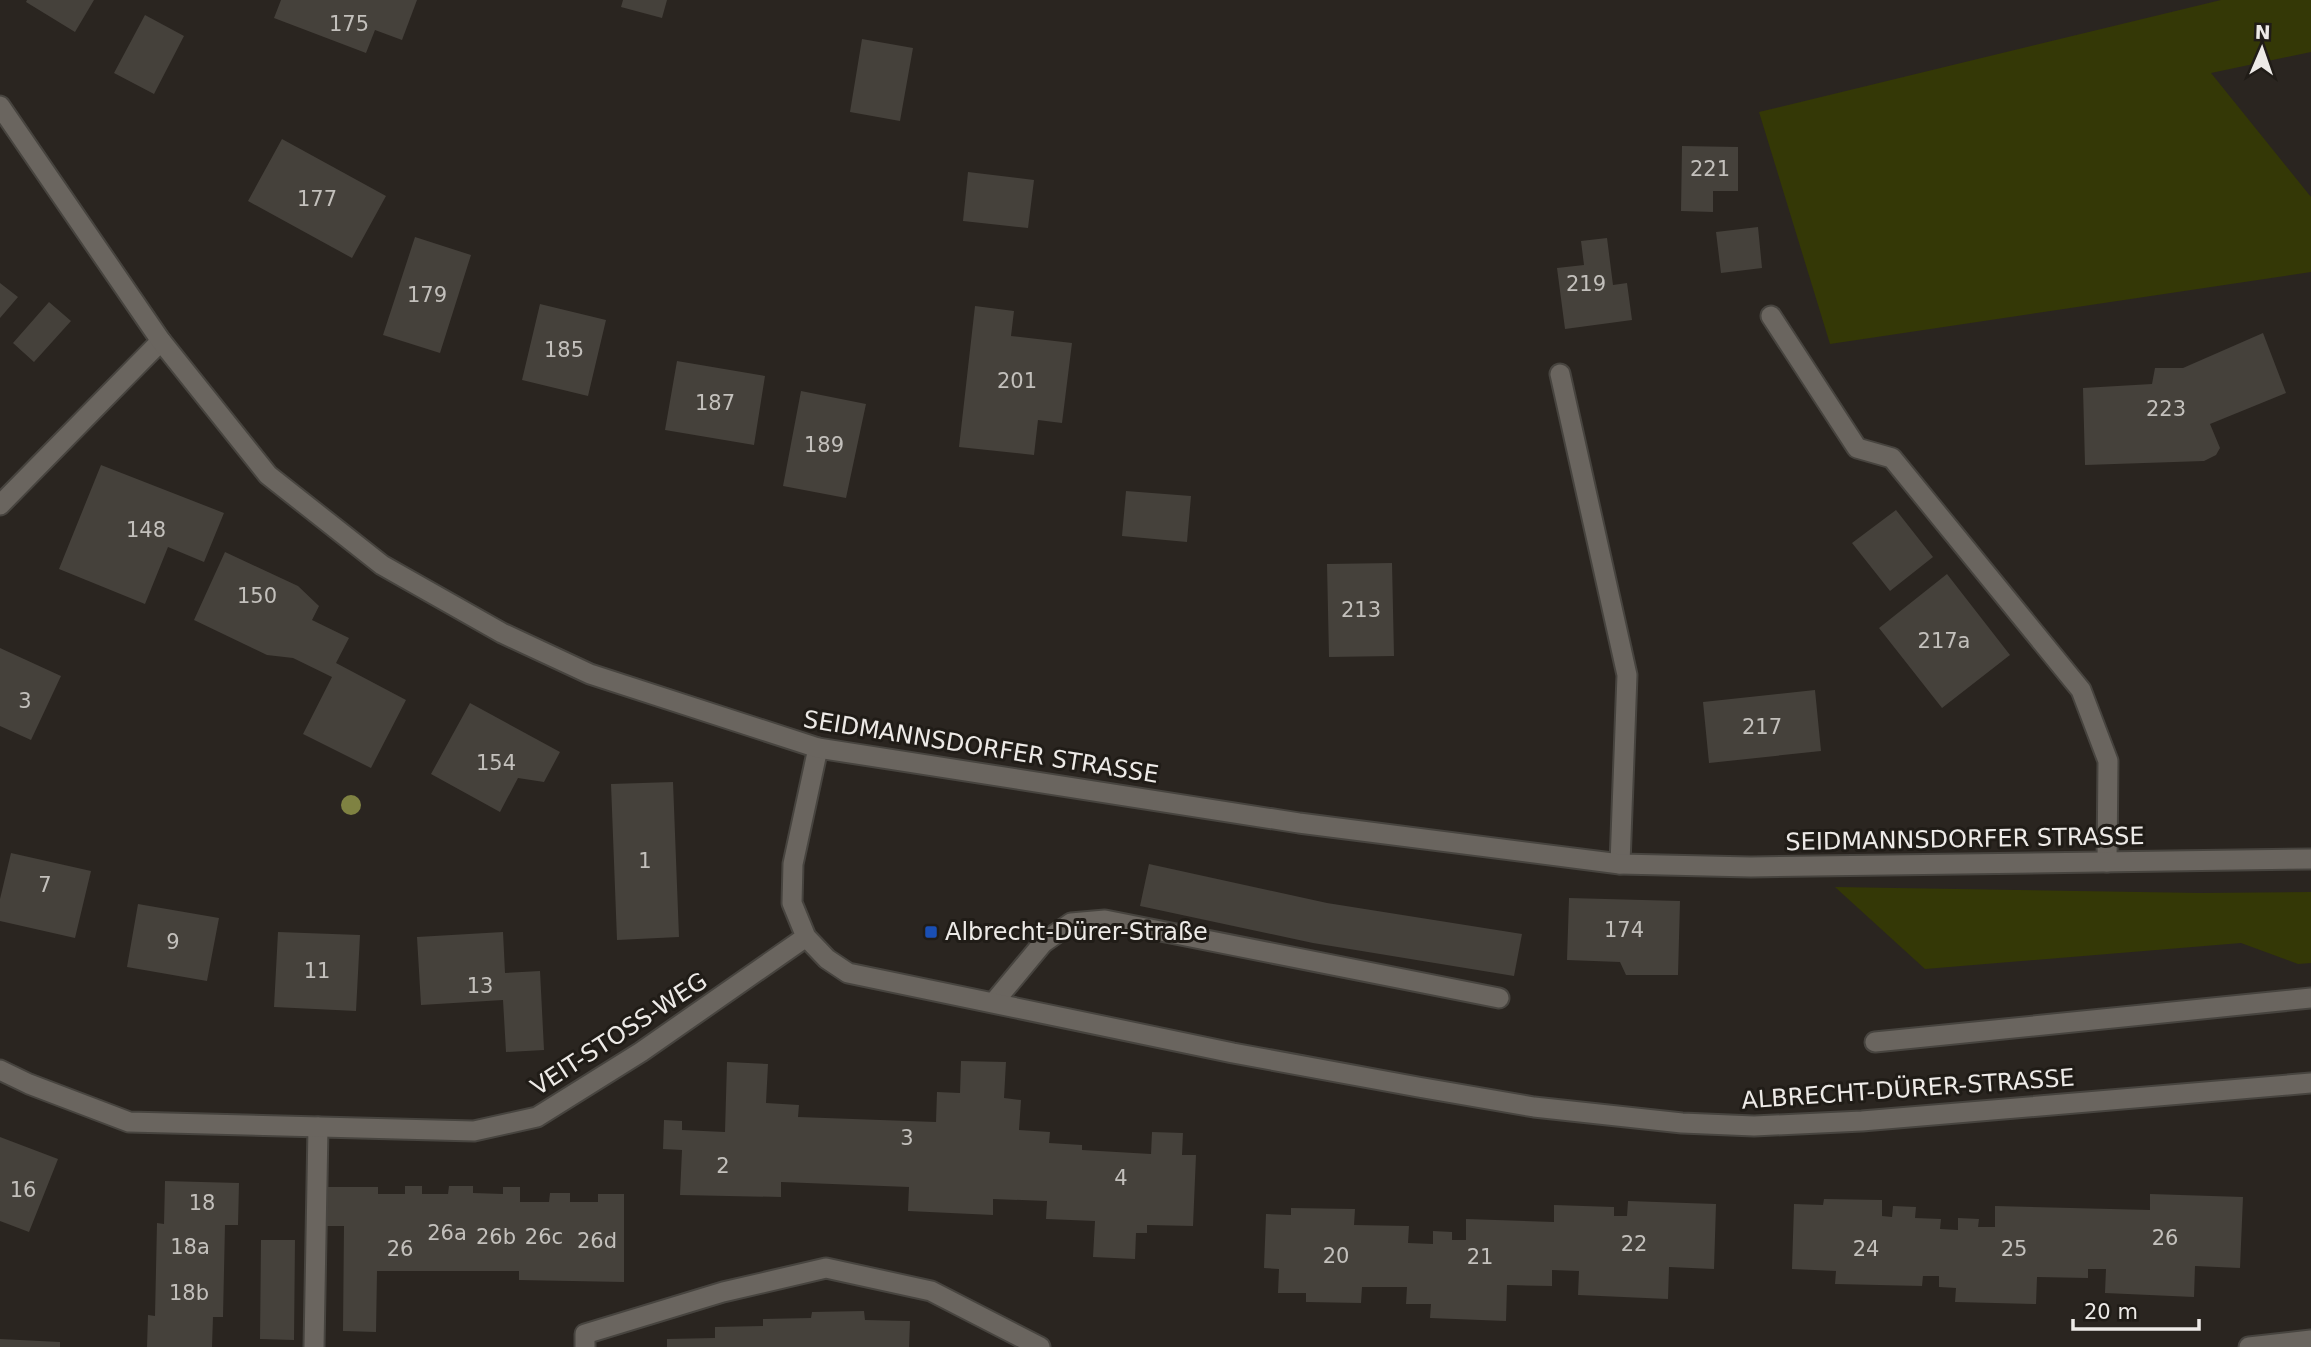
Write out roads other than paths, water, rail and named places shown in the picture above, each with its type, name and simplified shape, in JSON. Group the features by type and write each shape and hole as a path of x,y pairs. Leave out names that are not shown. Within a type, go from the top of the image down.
{"street":[{"name":"SEIDMANNSDORFER STRASSE","path":"0,106 161,341 268,475 382,565 502,632 590,674 818,748 1299,823 1620,864 1752,867 2311,859"},
{"path":"1771,316 1857,448 1892,458 2081,690 2108,761 2107,862"},
{"path":"0,505 161,341"},
{"path":"1560,374 1627,675 1620,864"},
{"name":"ALBRECHT-DÜRER-STRASSE","path":"818,748 793,864 792,903 806,937 827,959 848,973 1233,1053 1431,1090 1534,1107 1682,1123 1754,1126 1862,1121 2311,1083"},
{"path":"994,1002 1043,943 1072,923 1105,920 1499,998"},
{"name":"VEIT-STOSS-WEG","path":"0,1070 129,1122 474,1131 537,1117 641,1052 806,937"},
{"path":"1875,1042 2311,998"},
{"path":"314,1347 318,1127"},
{"path":"585,1347 585,1334 723,1293 826,1268 931,1291 1040,1347"},
{"path":"2249,1347 2311,1340"}],"place":[{"name":"Albrecht-Dürer-Straße","path":"931,932"}]}
